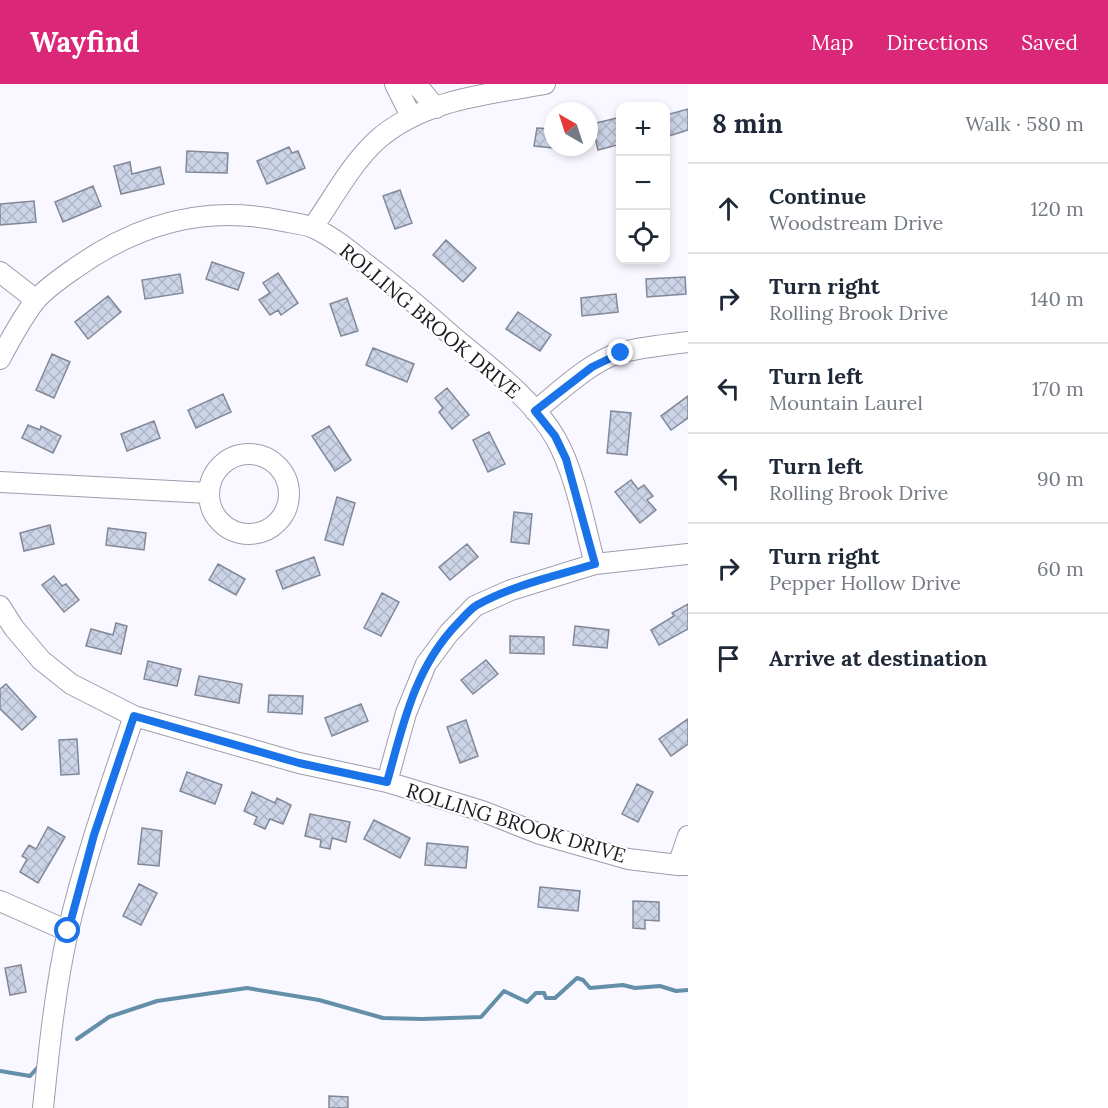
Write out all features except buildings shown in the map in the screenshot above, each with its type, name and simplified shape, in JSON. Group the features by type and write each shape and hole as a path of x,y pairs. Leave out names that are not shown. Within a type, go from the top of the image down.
{"street":[{"path":"395,84 411,116"},
{"path":"416,84 436,108"},
{"path":"313,227 358,162 375,142 411,116 464,98 545,84"},
{"name":"ROLLING BROOK DRIVE","path":"0,359 36,300 95,254 151,226 210,215 264,216 313,227 389,281 535,411 555,436 566,459 595,564"},
{"path":"0,272 36,300"},
{"path":"535,411 592,367 609,357 688,342"},
{"path":"250,454 266,458 278,466 287,480 289,495 286,510 277,523 264,531 248,534 233,531 220,522 212,508 209,493 213,478 222,465 235,457 250,454"},
{"path":"0,482 209,493"},
{"path":"387,782 406,713 426,664 449,633 475,606 511,590 595,564 688,554"},
{"name":"ROLLING BROOK DRIVE","path":"0,606 14,628 41,660 71,684 134,716 299,763 387,782 482,811 540,834 628,859 683,865"},
{"path":"43,1108 52,1025 68,931 94,835 134,716"},
{"path":"683,865 688,836"},
{"path":"0,901 68,931"}],"waterway":[{"path":"77,1039 109,1017 157,1001 247,988 319,1000 383,1018 422,1019 481,1017 504,991 527,1002 536,993 544,993 546,998 555,998 577,978 583,980 590,988 623,985 635,988 660,986 676,991 688,990"},
{"path":"0,1071 30,1076 39,1066"}],"route":[{"path":"68,931 94,835 134,716 299,763 387,782 406,713 426,664 449,633 475,606 511,590 595,564 566,459 555,436 535,411 592,367 621,353"}]}
